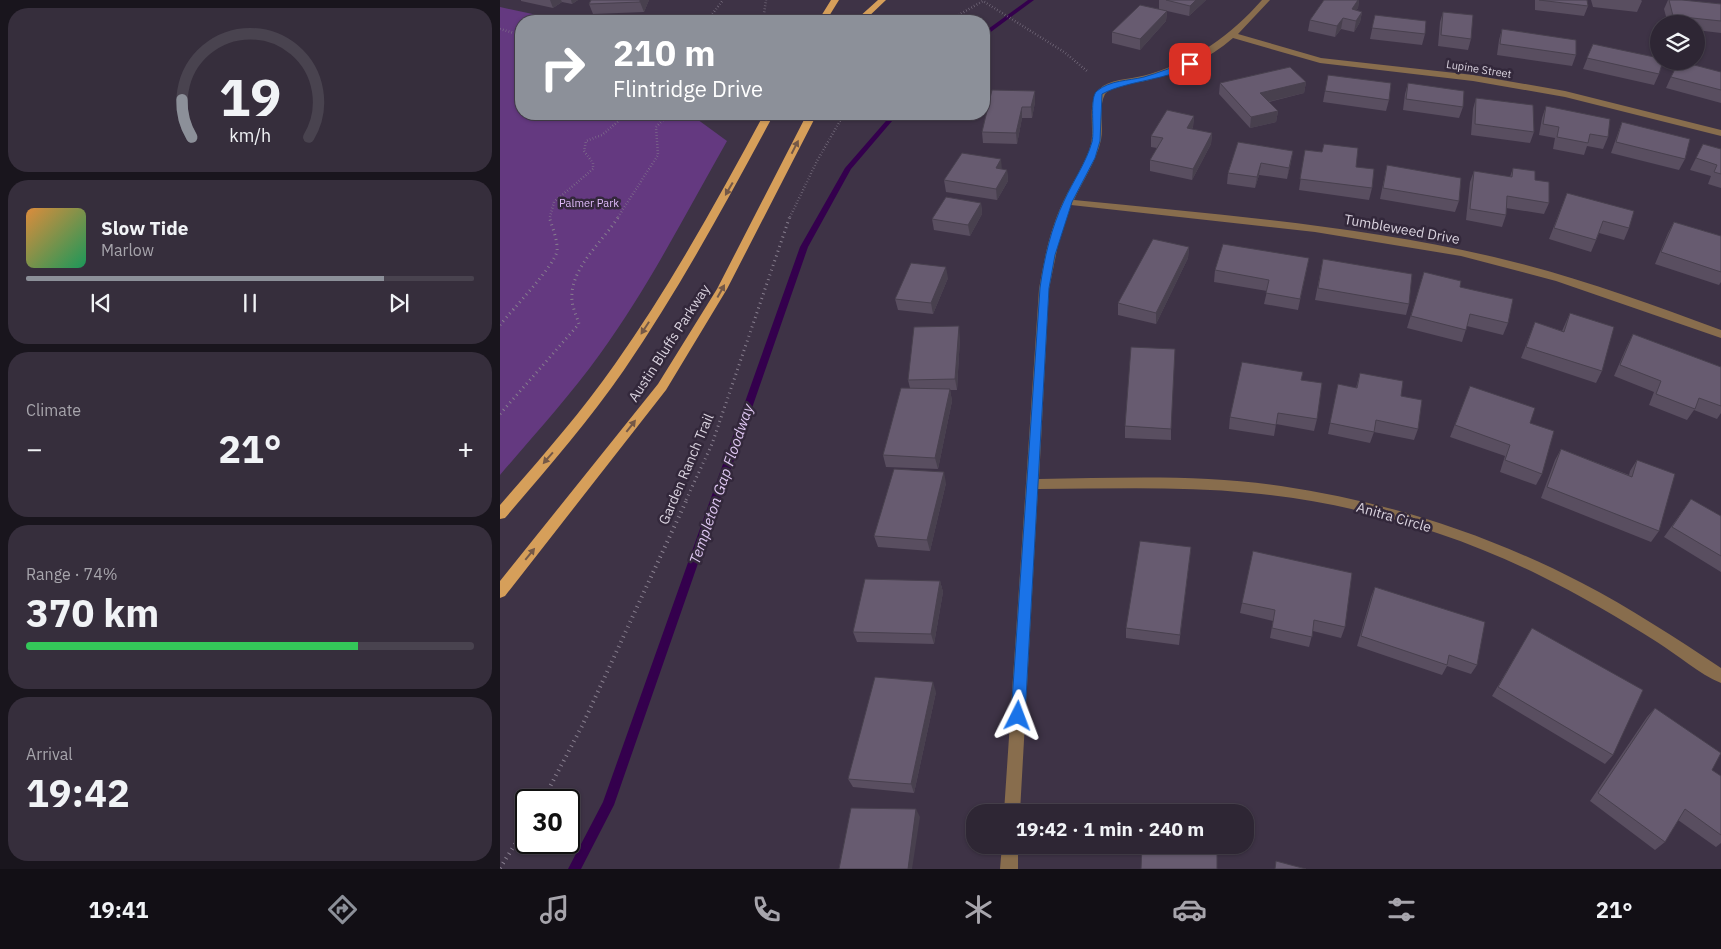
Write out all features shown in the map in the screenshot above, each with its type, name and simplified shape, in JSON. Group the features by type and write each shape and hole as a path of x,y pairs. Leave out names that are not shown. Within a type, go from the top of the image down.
{"main road":[{"path":"826,15 835,0"},
{"path":"864,15 874,0"},
{"path":"866,15 882,0"},
{"name":"Austin Bluffs Parkway","path":"500,514 560,445 619,368 668,292 766,120"},
{"name":"Austin Bluffs Parkway","path":"500,592 662,387 722,289 809,120"}],"street":[{"path":"1012,804 1044,288 1050,255 1068,202 1091,158 1096,141 1098,128 1096,99 1098,93 1113,85 1146,79 1190,64 1212,52 1232,35 1266,0"},
{"name":"Lupine Street","path":"1232,35 1320,60 1473,78 1565,94 1721,133"},
{"name":"Tumbleweed Drive","path":"1068,202 1343,233 1462,253 1560,278 1721,334"},
{"name":"Anitra Circle","path":"1032,484 1163,484 1260,489 1335,500 1398,516 1516,559 1576,586 1638,622 1721,676"},
{"path":"1009,869 1010,854"}],"path":[{"path":"712,15 723,0"},
{"path":"764,15 766,0"},
{"path":"958,15 982,0 1064,52 1087,71"},
{"path":"500,29 515,33"},
{"path":"500,326 535,282 548,271 555,259 557,249 549,215 554,202 588,176 593,169 593,162 584,155 583,146 586,141 602,135 620,120"},
{"path":"500,414 579,324 572,302 572,287 580,269 613,226 658,156 660,148 655,136 656,127 663,120"},
{"name":"Garden Ranch Trail","path":"549,789 582,726 712,444 784,229 817,161 841,120"},
{"path":"500,868 515,844"}],"green space":[{"name":"Palmer Park","path":"500,7 537,15 515,15 515,120 698,120 727,141 666,250 618,329 551,416 500,475"}],"building":[{"path":"591,0 640,0 640,2 589,4"},
{"path":"1166,0 1196,0 1190,6"},
{"path":"1324,0 1358,0 1352,9 1362,12 1356,21 1343,18 1337,26 1310,20"},
{"path":"1539,0 1587,0 1588,6"},
{"path":"1669,0 1721,4 1721,21 1705,19 1705,15 1673,15"},
{"path":"1140,5 1167,11 1140,39 1112,32"},
{"path":"1443,12 1473,15 1471,39 1441,35"},
{"path":"1375,15 1426,21 1425,34 1372,28"},
{"path":"1502,29 1576,40 1576,55 1500,44"},
{"path":"1593,44 1650,56 1650,70 1660,70 1659,74 1587,58"},
{"path":"1290,67 1306,82 1260,93 1278,111 1251,117 1220,83"},
{"path":"1705,68 1721,72 1721,90 1671,77 1674,70 1705,70"},
{"path":"1328,75 1391,83 1389,100 1325,91"},
{"path":"1408,83 1464,91 1463,107 1406,99"},
{"path":"992,90 1035,91 1031,107 1022,107 1016,133 982,132 985,120 990,120"},
{"path":"1476,98 1533,105 1534,132 1475,124"},
{"path":"1546,106 1610,119 1608,137 1590,134 1588,143 1557,137 1559,127 1543,124"},
{"path":"1167,110 1194,116 1187,128 1212,133 1193,169 1150,160 1163,138 1151,136"},
{"path":"1622,122 1690,139 1685,159 1616,142"},
{"path":"1238,142 1293,151 1289,168 1261,163 1257,177 1228,173"},
{"path":"1324,144 1358,148 1356,167 1374,169 1372,188 1300,179 1305,150 1322,152"},
{"path":"1703,144 1721,149 1721,174 1714,172 1717,165 1696,158"},
{"path":"962,153 1001,159 996,168 1007,170 996,189 944,180"},
{"path":"1387,165 1461,178 1459,201 1383,188"},
{"path":"1513,168 1535,171 1535,180 1549,182 1549,203 1507,196 1506,215 1470,209 1474,171 1512,177"},
{"path":"1567,193 1634,211 1629,228 1603,221 1596,240 1554,228"},
{"path":"946,197 981,203 968,225 932,219"},
{"path":"1674,222 1721,236 1721,272 1661,252"},
{"path":"1153,239 1189,247 1156,313 1118,303"},
{"path":"1223,244 1309,258 1300,299 1266,293 1269,280 1215,270"},
{"path":"1323,259 1412,274 1409,304 1318,288"},
{"path":"911,263 946,267 931,303 895,299"},
{"path":"1424,272 1461,281 1460,287 1513,299 1508,323 1470,314 1466,330 1411,316"},
{"path":"1570,313 1614,327 1602,371 1526,347 1535,322 1564,332"},
{"path":"959,326 955,379 908,380 914,327"},
{"path":"1633,334 1721,367 1721,406 1699,398 1695,409 1656,394 1661,381 1620,365"},
{"path":"1131,347 1175,349 1171,429 1125,426"},
{"path":"1242,362 1303,372 1301,380 1322,383 1317,419 1278,413 1276,425 1230,417"},
{"path":"1360,373 1403,381 1401,396 1422,400 1418,429 1376,420 1374,432 1330,423 1338,384 1357,388"},
{"path":"1470,386 1535,408 1530,423 1554,431 1542,474 1505,460 1510,445 1455,425"},
{"path":"901,388 950,389 935,458 883,455"},
{"path":"1561,449 1632,477 1637,460 1675,474 1659,531 1547,487"},
{"path":"894,469 944,472 927,540 874,536"},
{"path":"1691,499 1721,516 1721,556 1672,527"},
{"path":"1140,541 1191,547 1180,635 1126,628"},
{"path":"1253,551 1352,573 1345,627 1314,620 1312,637 1272,628 1275,610 1242,603"},
{"path":"865,579 940,581 931,634 853,632"},
{"path":"1375,587 1485,622 1477,665 1449,655 1447,665 1361,636"},
{"path":"1532,628 1643,690 1613,755 1498,687"},
{"path":"875,677 933,682 911,784 848,779"},
{"path":"1655,708 1721,753 1712,770 1721,776 1721,835 1685,809 1665,842 1598,793"},
{"path":"851,808 916,809 908,869 839,869"},
{"path":"1142,854 1217,854 1217,869 1141,869"},
{"path":"1276,861 1306,869 1275,869"}],"waterway":[{"name":"Templeton Gap Floodway","path":"990,31 1031,0"},
{"name":"Templeton Gap Floodway","path":"574,869 608,805 804,247 848,168 890,120"}],"route":[{"path":"1018,716 1044,288 1050,255 1058,226 1068,202 1091,158 1098,128 1096,99 1098,93 1113,85 1146,79 1190,64"}]}
